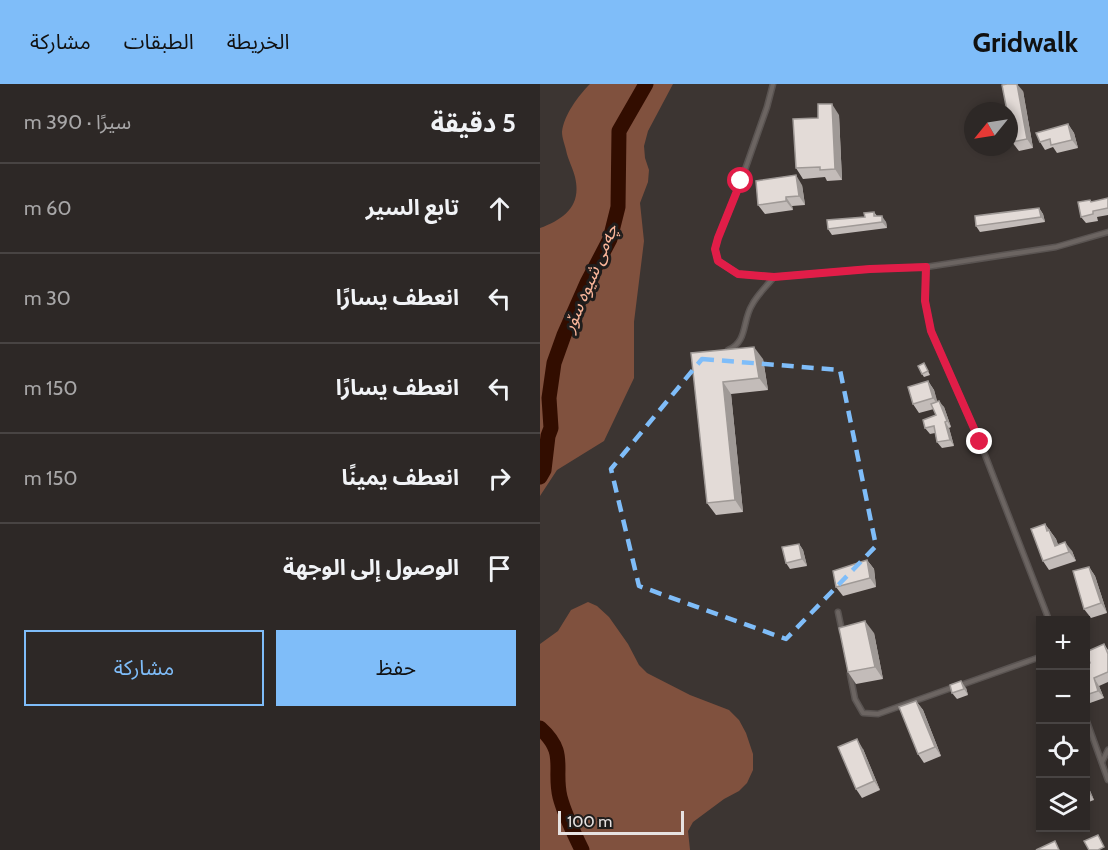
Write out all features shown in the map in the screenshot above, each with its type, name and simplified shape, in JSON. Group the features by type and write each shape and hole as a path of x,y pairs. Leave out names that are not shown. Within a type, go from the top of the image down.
{"lane":[{"path":"773,84 767,107 715,249 718,261 738,274 774,277 926,267 1056,246 1108,232"},
{"path":"926,267 925,301 931,331 980,442 1047,616"},
{"path":"726,351 735,347 742,338 751,306 774,277"},
{"path":"838,612 842,633"},
{"path":"849,666 855,699 863,713 878,714 1036,659"},
{"path":"1088,724 1108,780"},
{"path":"1102,763 1108,750"}],"highlighted area":[{"path":"702,359 840,370 876,546 786,639 639,586 611,469"}],"shaded area":[{"path":"590,84 673,84 648,131 644,146 649,170 648,182 640,203 644,241 634,322 634,378 604,441 557,470 540,496 540,228 563,216 573,204 576,196 575,177 562,132 572,106"},
{"path":"588,602 597,606 609,617 628,644 639,665 647,673 690,695 729,710 739,720 746,733 753,754 753,770 747,783 739,791 693,822 688,831 690,850 540,850 540,644 558,631 571,610"}],"building":[{"path":"1017,84 1027,139 1018,141 1018,102 1005,102 1002,85"},
{"path":"818,104 832,104 835,169 796,168 793,119 818,118"},
{"path":"1068,124 1072,140 1051,145 1050,139 1040,142 1036,133"},
{"path":"796,175 799,196 786,197 786,201 758,205 756,181"},
{"path":"1108,198 1108,208 1093,211 1093,214 1081,217 1078,202"},
{"path":"1039,208 1041,217 976,226 975,216"},
{"path":"874,212 874,216 882,216 882,222 828,229 827,220 865,217 864,213"},
{"path":"754,347 759,378 723,382 735,500 707,503 691,353"},
{"path":"924,363 928,371 922,374 918,366"},
{"path":"928,381 933,398 913,404 908,387"},
{"path":"939,401 947,421 945,422 950,440 937,442 934,426 925,428 923,420 936,415 931,404"},
{"path":"1045,524 1055,546 1065,542 1069,552 1043,561 1031,529"},
{"path":"799,544 802,559 786,563 782,547"},
{"path":"867,560 870,578 836,587 833,571"},
{"path":"1089,567 1101,603 1084,609 1073,571"},
{"path":"865,621 875,667 848,672 839,628"},
{"path":"1104,644 1108,654 1108,672 1094,678 1098,691 1090,694 1090,663 1090,650"},
{"path":"961,681 964,689 952,693 950,685"},
{"path":"916,701 935,747 918,754 899,707"},
{"path":"857,739 874,781 856,789 838,747"},
{"path":"1098,835 1104,847 1089,850 1084,841"},
{"path":"1055,841 1059,850 1036,850"}],"waterway":[{"name":"چەمی شیوە سۆر","path":"540,477 544,470 551,428 549,398 554,363 587,283 610,239 618,207 619,131 646,84"},
{"name":"چەمی شیوە سۆر","path":"540,728 549,737 557,753 560,797 582,850"}],"route":[{"path":"741,181 715,249 718,261 738,274 774,277 926,267 925,301 931,331 980,442"}]}
